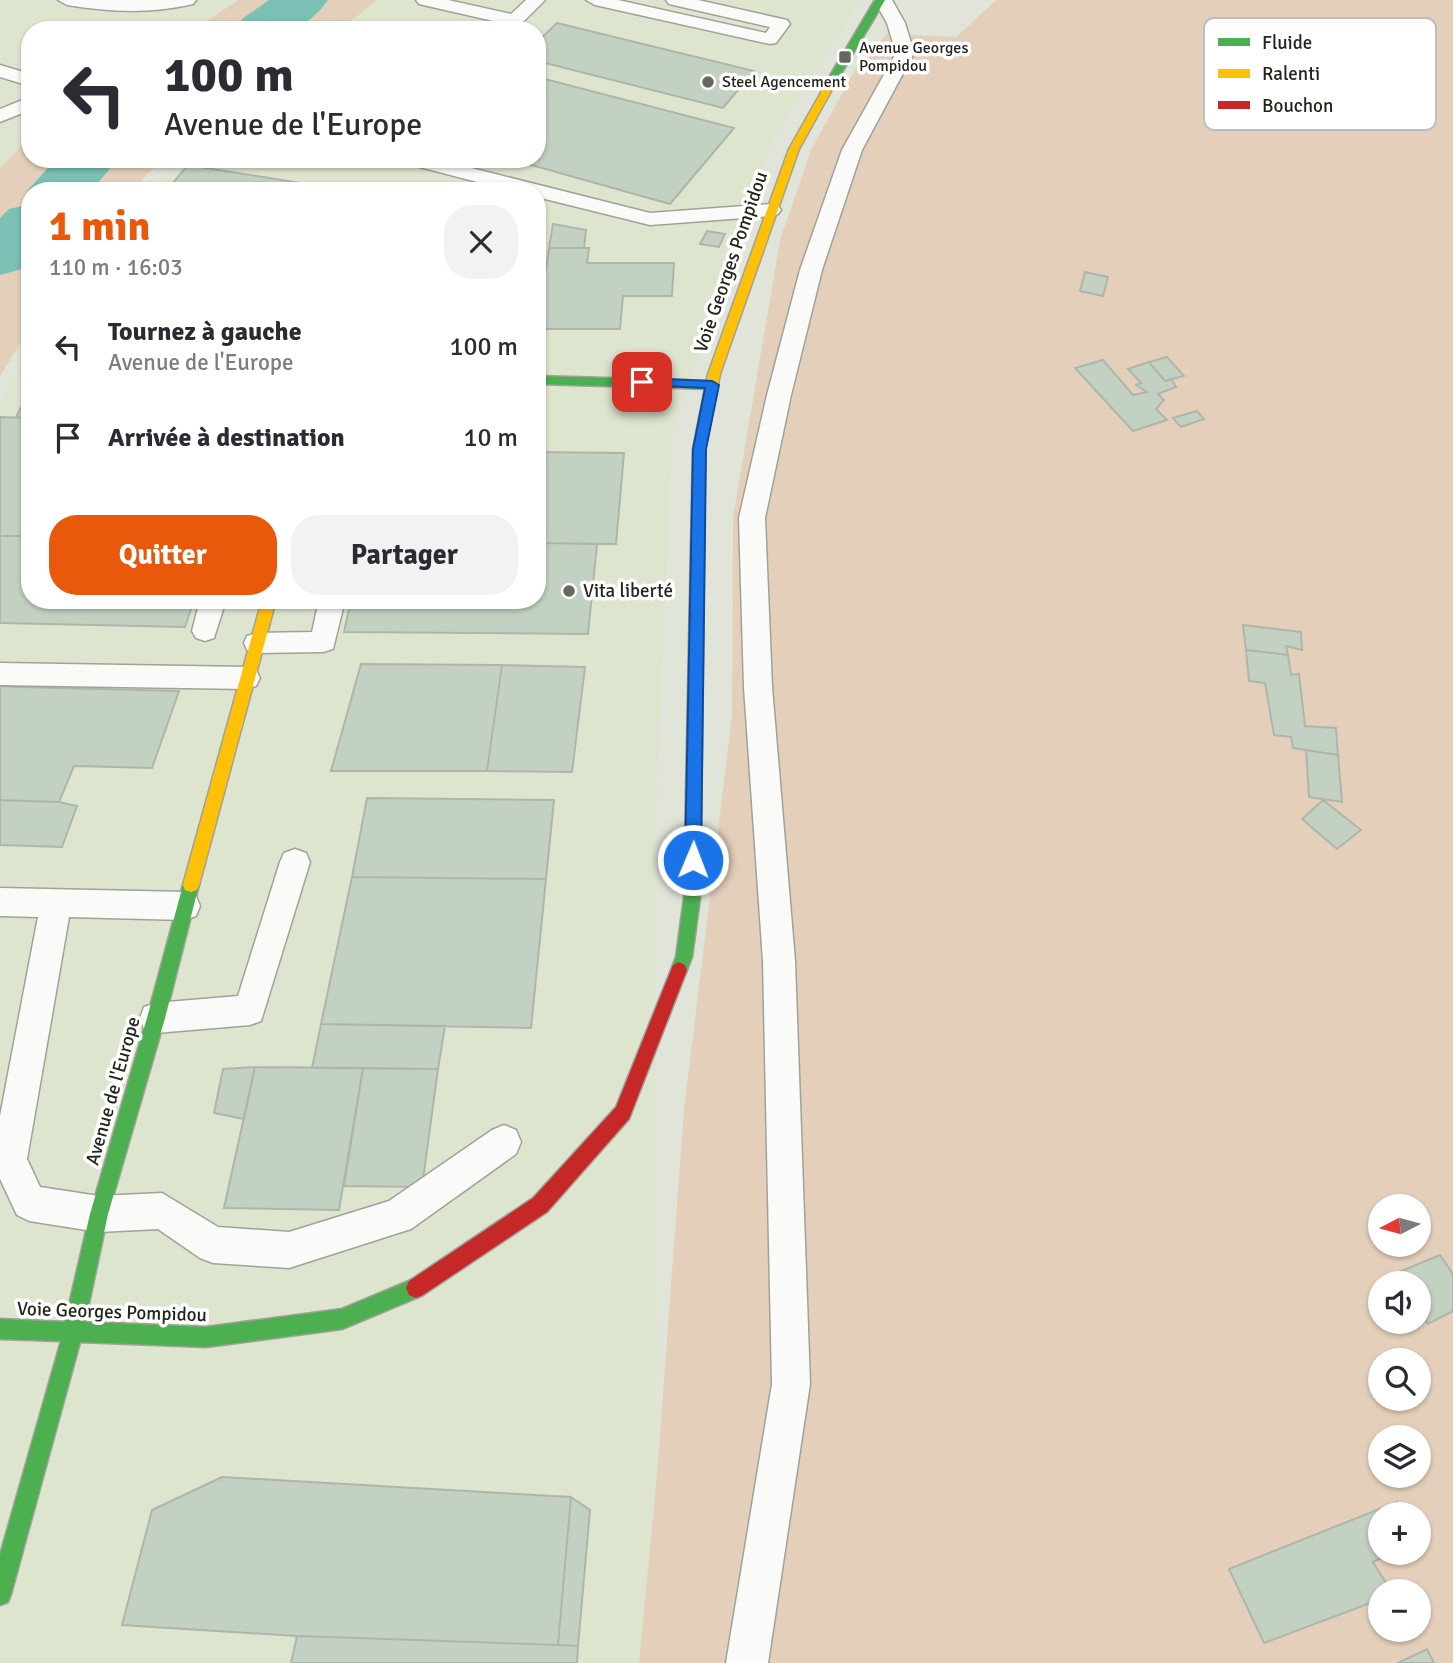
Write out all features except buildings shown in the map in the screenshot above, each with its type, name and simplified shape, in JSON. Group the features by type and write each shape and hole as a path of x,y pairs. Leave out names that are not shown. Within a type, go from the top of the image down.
{"street":[{"name":"Voie Georges Pompidou","path":"0,1329 206,1337 342,1319 425,1284 540,1205 623,1113 684,957 692,898 699,449 712,385 771,210 802,132 853,42 881,0"},
{"path":"546,380 712,385"},
{"name":"Avenue de l'Europe","path":"0,1594 73,1332 99,1214 156,1018 266,609"}],"lane":[{"path":"67,0 120,9 158,8 187,0"},
{"path":"425,0 496,21"},
{"path":"513,21 536,0"},
{"path":"595,0 770,39 781,24 675,0"},
{"path":"747,1663 791,1384 779,961 758,687 752,518 779,395 811,270 852,150 905,53 896,23 881,0"},
{"path":"0,71 21,77"},
{"path":"0,116 21,107"},
{"path":"446,168 502,182"},
{"path":"546,193 650,219 771,210"},
{"path":"205,631 211,609"},
{"path":"257,643 323,642 330,609"},
{"path":"0,674 246,678"},
{"path":"156,1018 250,1010 295,862"},
{"path":"0,901 185,906"},
{"path":"56,903 9,1160 29,1203 99,1214 162,1210 213,1245 289,1250 398,1216 504,1142"}],"shaded area":[{"path":"0,0 236,0 203,21 21,21 21,163 0,181"},
{"path":"238,0 378,0 351,21 206,21"},
{"path":"374,0 860,0 773,139 672,432 655,831 657,1474 639,1663 0,1663 0,399 21,368 21,609 546,609 546,182 160,182 171,168 546,168 546,21 348,21"},
{"path":"996,0 1453,0 1453,1663 639,1663 657,1474 684,1109 732,716 733,517 780,240 811,150 857,66 887,34 956,37"},
{"path":"21,147 21,168 154,168 140,182 21,182 21,342 0,376 0,168"}],"waterway":[{"path":"273,21 302,0"},
{"path":"66,182 80,168"},
{"path":"0,256 21,232"}],"traffic: fast":[{"path":"830,84 880,0"},
{"path":"546,380 712,385"},
{"path":"679,970 684,957 692,898 696,644"},
{"path":"0,1594 73,1332 99,1214 156,1018 191,885"},
{"path":"0,1329 206,1337 342,1319 416,1288"}],"traffic: slow":[{"path":"696,644 699,449 714,374 794,149 830,84"},
{"path":"191,885 267,609"}],"traffic: jam":[{"path":"416,1288 540,1205 623,1113 679,970"}],"place":[{"name":"Avenue Georges Pompidou","path":"845,57"},
{"name":"Steel Agencement","path":"708,82"},
{"name":"Vita liberté","path":"569,591"}],"route":[{"path":"642,382 712,385 699,449 693,860"}]}
